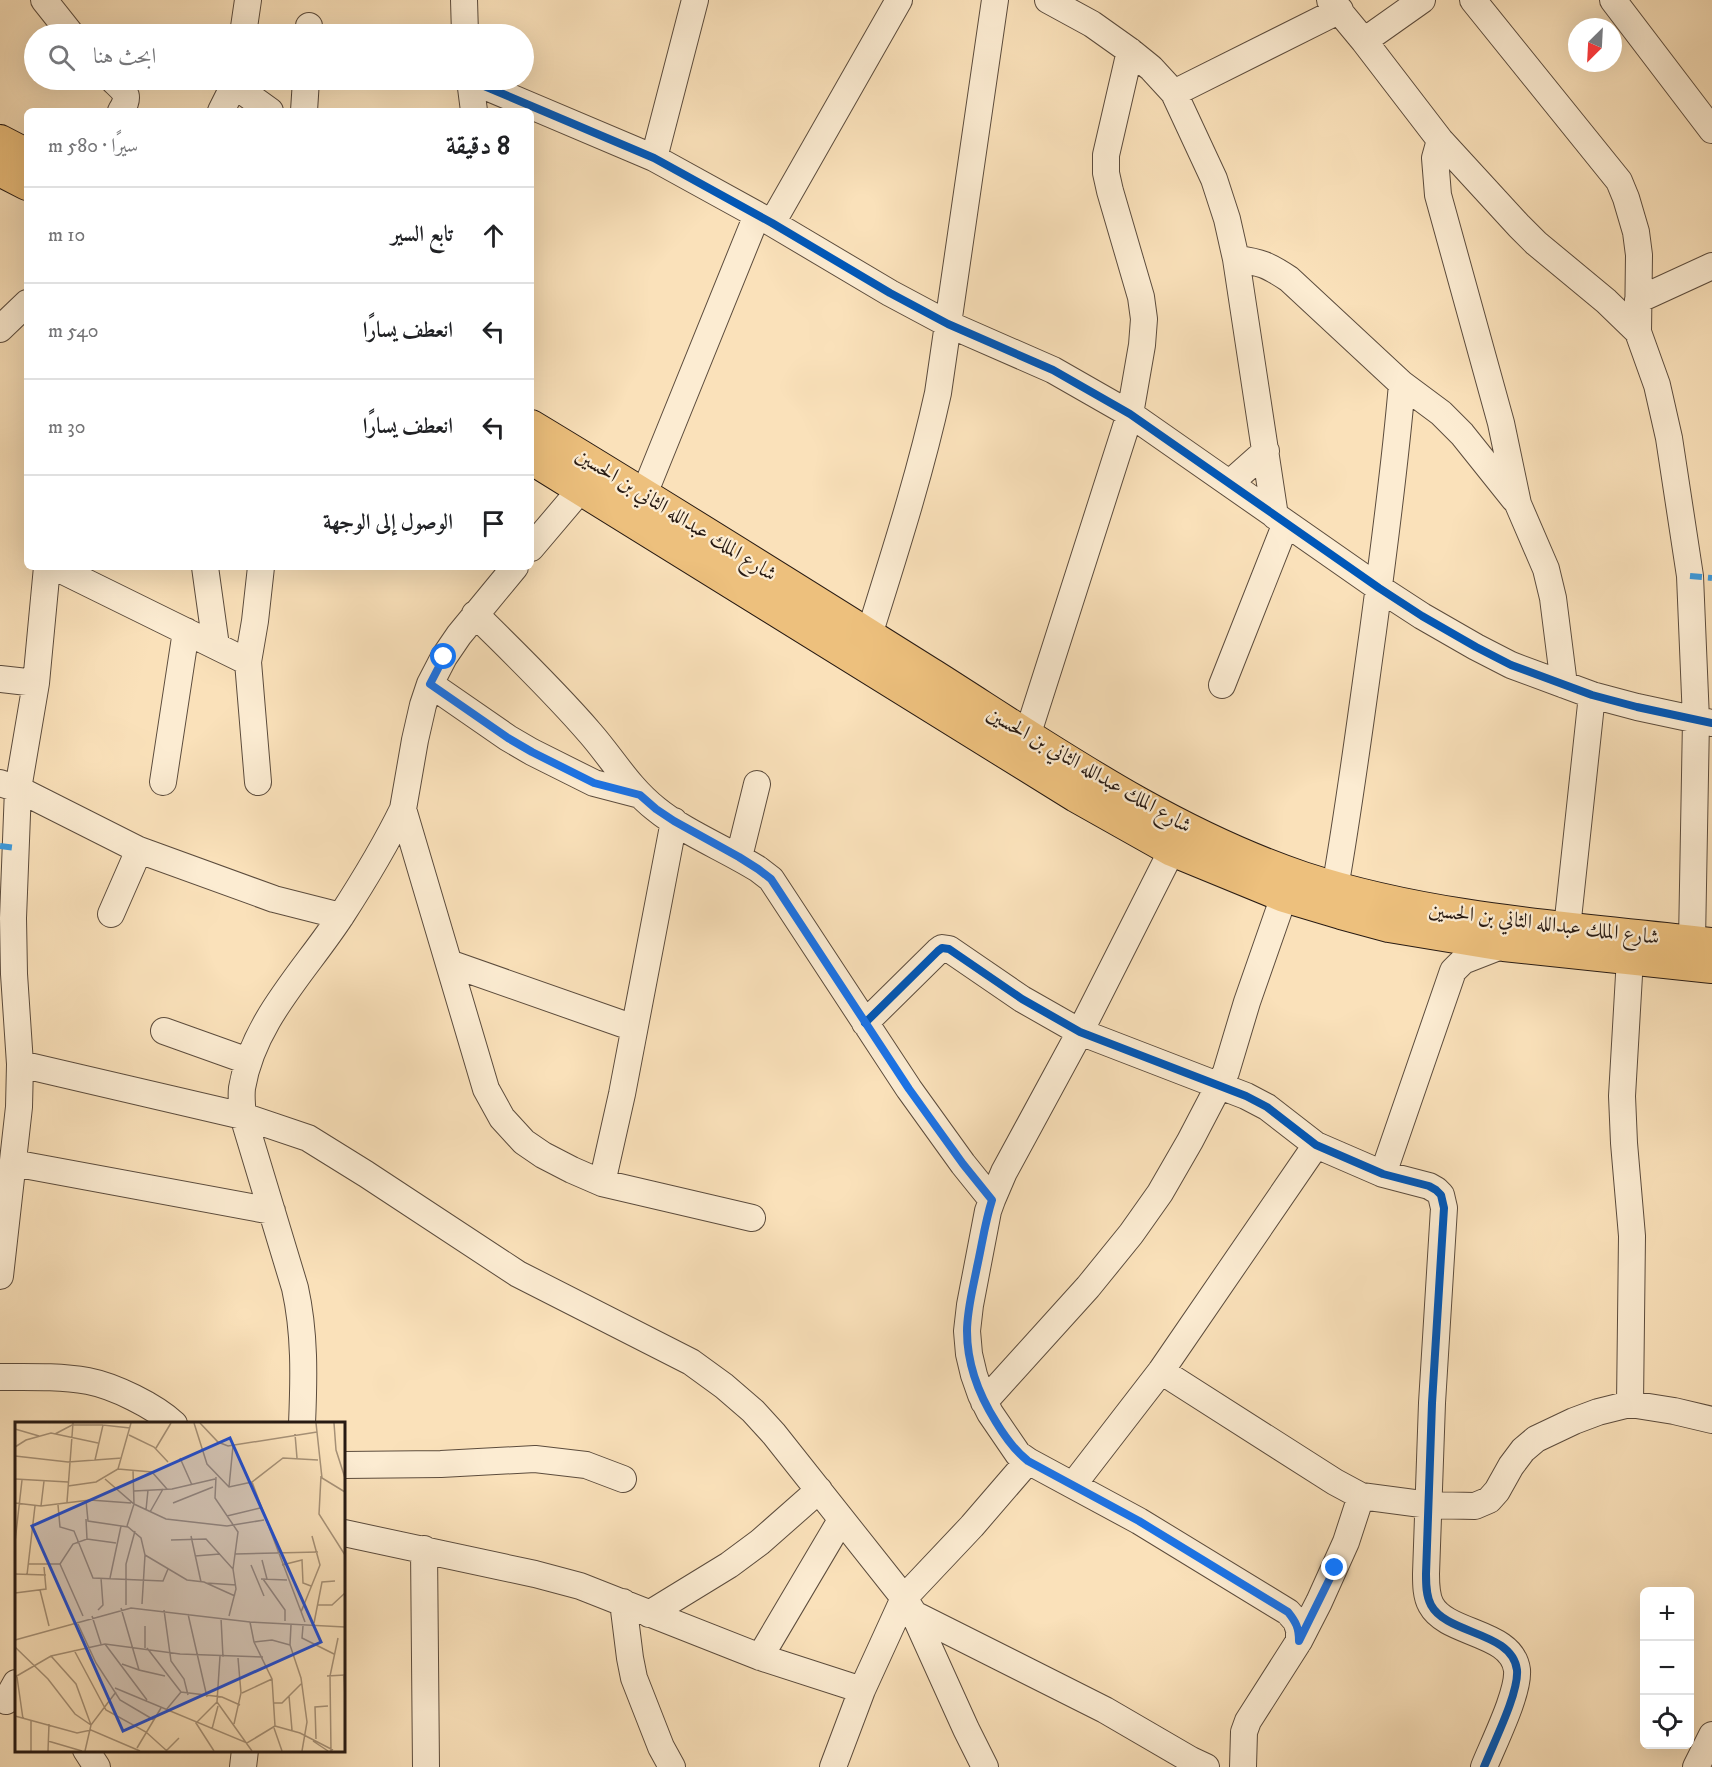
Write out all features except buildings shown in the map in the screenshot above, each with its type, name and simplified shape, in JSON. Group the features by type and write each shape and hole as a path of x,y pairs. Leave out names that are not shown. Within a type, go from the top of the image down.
{"main road":[{"path":"0,141 24,153"},
{"path":"0,170 24,182"},
{"name":"شارع الملك عبدالله الثاني بن الحسين","path":"534,428 869,635 917,682 1076,796 1172,850 1284,896 1389,926 1504,945 1712,967"},
{"name":"شارع الملك عبدالله الثاني بن الحسين","path":"534,460 917,682 1027,736 1131,799 1197,834 1258,861 1335,888 1421,909 1702,943"}],"street":[{"path":"44,0 63,24"},
{"path":"244,24 248,0"},
{"path":"464,0 465,24"},
{"path":"654,158 695,0"},
{"path":"644,494 764,219 898,0"},
{"path":"869,635 905,520 930,431 938,393 995,0"},
{"path":"1048,0 1092,24 1130,51 1151,68 1174,93 1214,178 1227,219 1236,259 1266,451 1280,520 1222,685"},
{"path":"1364,41 1422,0"},
{"path":"1473,0 1619,181 1636,232 1639,255 1638,332 1657,385 1669,438 1690,576 1704,722 1702,943"},
{"path":"1613,0 1712,130"},
{"path":"1174,93 1335,5 1440,140 1536,243 1606,301 1638,332"},
{"path":"1027,736 1130,414 1142,345 1144,319 1141,297 1110,191 1106,164 1106,154 1130,51"},
{"path":"122,90 127,95 123,108"},
{"path":"222,108 231,90"},
{"path":"245,90 266,108"},
{"path":"304,108 305,90"},
{"path":"471,90 474,108"},
{"path":"494,90 654,158 764,219 850,271 948,324 1053,370 1130,414 1378,588 1476,647 1511,665 1592,695 1704,722"},
{"path":"1440,140 1435,158 1438,195 1502,423 1518,504 1546,569 1553,598 1564,685"},
{"path":"1236,259 1257,261 1289,279 1402,384 1442,413 1462,434 1518,504"},
{"path":"1638,300 1712,266"},
{"path":"0,329 24,306"},
{"path":"1335,888 1350,804 1397,447 1402,384"},
{"path":"1230,483 1266,451"},
{"path":"534,544 581,489"},
{"path":"0,1276 19,1107 20,1064 14,974 9,786 36,683 47,570"},
{"path":"61,570 248,662"},
{"path":"205,570 216,646"},
{"path":"258,782 248,662 261,570"},
{"path":"302,1422 304,1347 301,1315 243,1116 242,1091 248,1061 258,1037 276,1007 341,916 382,850 403,809 423,705 430,684 444,657 475,614 512,570"},
{"path":"475,614 572,713 640,795 674,821 739,857 771,879 909,1089 992,1200"},
{"path":"163,782 186,631"},
{"path":"0,679 36,683"},
{"path":"430,684 532,752 594,783 640,795"},
{"path":"1567,928 1592,695"},
{"path":"739,857 757,784"},
{"path":"9,786 140,850 274,899 341,916"},
{"path":"403,809 486,1089 502,1118 524,1142 543,1155 602,1183 752,1218"},
{"path":"602,1183 674,821"},
{"path":"111,914 140,850"},
{"path":"1172,850 992,1200 972,1295 967,1331 969,1354 984,1402 1018,1454 1139,1521 1288,1612 1296,1622 1299,1641"},
{"path":"984,1402 1061,1318 1131,1234 1160,1193 1221,1085 1284,896"},
{"path":"1383,1174 1453,971 1463,962 1504,945"},
{"path":"866,1023 938,951 945,948 953,951 1022,999 1080,1032 1221,1085 1267,1107 1316,1145 1383,1174 1429,1186 1436,1190 1444,1208 1432,1403 1426,1574 1428,1598 1439,1616 1494,1641 1513,1658 1516,1669 1514,1694 1484,1767"},
{"path":"1630,958 1622,1096 1632,1236 1630,1404"},
{"path":"449,963 634,1028"},
{"path":"164,1031 248,1061"},
{"path":"20,1064 243,1116 308,1138 518,1274 690,1362 724,1386 753,1411 774,1434 909,1606 985,1767"},
{"path":"1073,1485 1161,1371 1316,1145"},
{"path":"13,1163 272,1211"},
{"path":"1161,1371 1335,1482 1361,1496 1429,1505 1475,1506 1489,1500 1523,1450 1536,1439 1582,1418 1630,1404 1712,1420"},
{"path":"0,1377 46,1377 89,1381 147,1404 169,1422"},
{"path":"345,1465 441,1464 535,1459 586,1465 623,1479"},
{"path":"833,1767 862,1690 909,1606 972,1526 1028,1461"},
{"path":"650,1614 729,1565 760,1542 819,1490"},
{"path":"1243,1767 1244,1732 1248,1721 1299,1641 1335,1568 1361,1496"},
{"path":"760,1657 841,1520"},
{"path":"345,1533 535,1574 580,1586 760,1657 862,1690"},
{"path":"424,1550 426,1767"},
{"path":"623,1602 634,1678 661,1747 672,1767"},
{"path":"909,1606 1105,1710 1206,1767"},
{"path":"1696,1767 1712,1735"},
{"path":"87,1752 98,1767"},
{"path":"243,1767 245,1752"}],"marked path":[{"path":"1690,576 1712,578"},
{"path":"0,846 15,848"}],"cycle path":[{"path":"494,90 654,158 948,324 1053,370 1130,414 1379,588 1476,647 1511,665 1592,695 1712,723"},
{"path":"865,1023 938,951 942,948 949,949 1022,999 1080,1032 1246,1096 1267,1107 1316,1145 1383,1174 1429,1186 1441,1195 1444,1208 1432,1403 1426,1586 1429,1601 1439,1615 1492,1640 1513,1657 1517,1670 1514,1692 1484,1767"}],"route":[{"path":"444,657 430,684 532,752 594,783 640,795 674,821 758,869 771,879 782,894 909,1089 992,1200 970,1305 967,1331 969,1354 981,1395 990,1413 1018,1454 1139,1521 1288,1612 1296,1622 1299,1641 1335,1568"}]}
